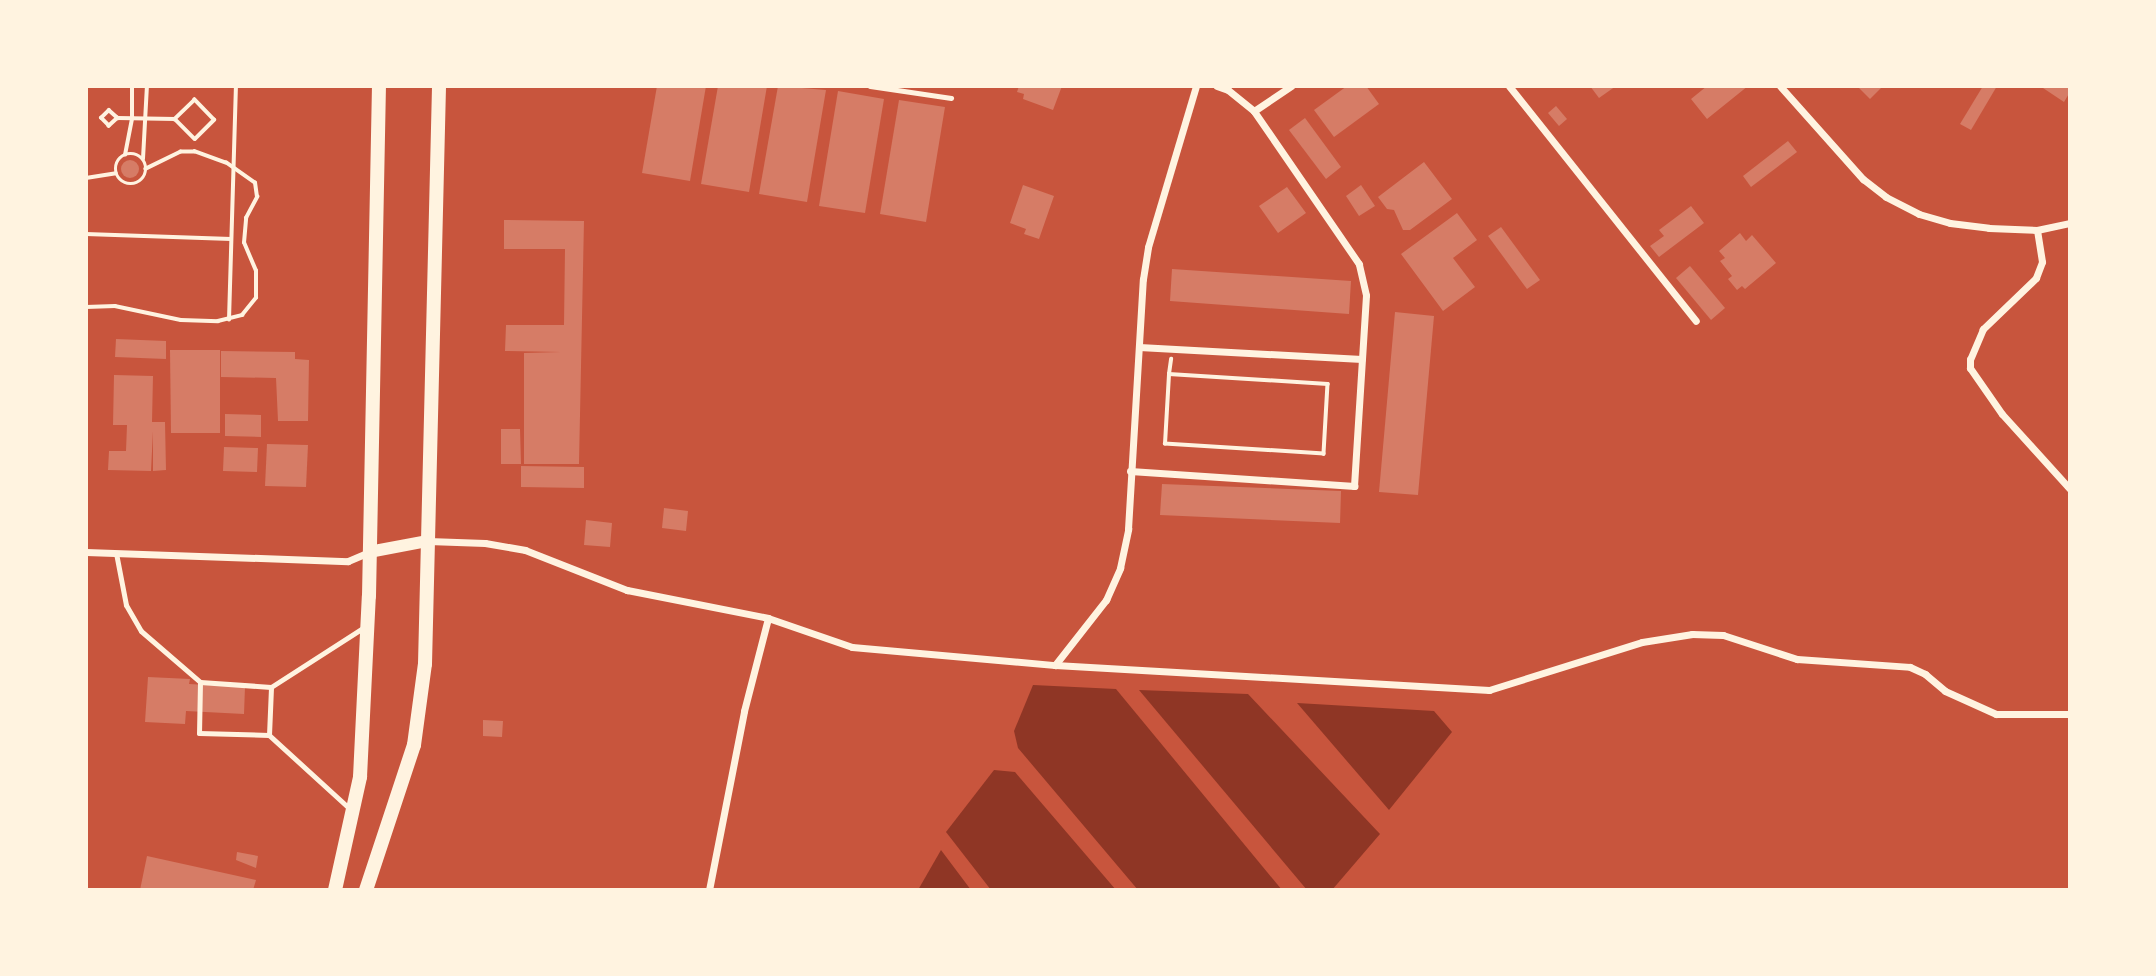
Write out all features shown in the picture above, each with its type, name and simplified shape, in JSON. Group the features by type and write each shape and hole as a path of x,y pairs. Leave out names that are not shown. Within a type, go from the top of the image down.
{"main road":[{"path":"335,890 360,777 369,552 379,86"},
{"path":"366,890 414,745 425,664 439,86"}],"street":[{"path":"1055,665 1106,600 1119,568 1128,529 1130,471 1148,247 1196,86"},
{"path":"1130,471 1353,486 1366,295 1359,264 1254,111 1228,90 1217,86"},
{"path":"1254,111 1292,86"},
{"path":"1509,86 1696,321"},
{"path":"1780,86 1863,179 1886,197 1919,214 1950,223 2038,230 2070,223"},
{"path":"2038,230 2042,262 2036,278 1983,329 1970,359 1970,368 2002,414 2070,489"},
{"path":"1139,347 1363,359"},
{"path":"86,552 348,561 369,552 428,541 485,543 525,550 627,590 768,618 852,647 1055,665 1489,691 1642,642 1692,634 1723,635 1797,659 1910,667 1925,674 1945,691 1996,714 2070,714"},
{"path":"709,890 744,711 768,618"}],"lane":[{"path":"870,86 951,98"},
{"path":"116,553 126,605 141,631 200,682 271,687 366,626"},
{"path":"200,682 199,733 270,735 354,812"},
{"path":"270,735 271,687"}],"path":[{"path":"132,86 132,118 125,155 117,164 116,173 123,181 133,183 142,179 146,169 143,159 147,86"},
{"path":"229,320 236,86"},
{"path":"118,118 109,110 101,118 109,126 118,118 175,119 195,100 215,120 195,139 175,119"},
{"path":"86,307 115,306 181,320 229,320 249,309 258,289 256,271 244,243 247,218 257,191 255,183 233,168 195,152 181,152 146,169"},
{"path":"125,155 135,154 143,159"},
{"path":"86,178 116,173"},
{"path":"86,234 231,240"},
{"path":"1169,374 1328,384 1324,454 1165,444 1169,374"}],"shaded area":[{"path":"1033,685 1116,689 1282,890 1138,890 1018,748 1014,731"},
{"path":"1139,690 1248,694 1380,834 1332,890 1307,890"},
{"path":"1297,703 1434,711 1452,732 1389,810"},
{"path":"994,770 1015,772 1116,890 991,890 946,832"},
{"path":"941,850 971,890 918,890"}],"building":[{"path":"657,86 706,86 690,181 642,173"},
{"path":"718,86 767,86 749,192 701,184"},
{"path":"778,86 826,90 807,202 759,194"},
{"path":"1019,86 1062,86 1053,110 1023,99 1024,94 1017,92"},
{"path":"1347,86 1366,86 1379,104 1334,137 1314,110"},
{"path":"1590,86 1616,86 1599,98"},
{"path":"1707,86 1748,86 1707,119 1691,99"},
{"path":"1883,86 1870,99 1859,88"},
{"path":"1983,86 1997,86 1971,130 1960,124"},
{"path":"2040,86 2070,86 2070,92 2064,102"},
{"path":"838,91 884,99 865,213 819,206"},
{"path":"899,100 945,107 926,222 880,214"},
{"path":"1556,106 1567,119 1559,126 1548,113"},
{"path":"1305,118 1341,167 1326,179 1289,130"},
{"path":"1788,141 1797,152 1751,187 1743,176"},
{"path":"130,160 136,163 139,169 136,175 130,178 124,175 121,169 124,163"},
{"path":"1424,162 1452,199 1410,230 1403,230 1394,210 1387,209 1378,197"},
{"path":"1023,185 1054,196 1039,239 1024,234 1026,229 1010,223"},
{"path":"1361,185 1375,206 1359,216 1346,196"},
{"path":"1287,187 1306,213 1278,233 1259,206"},
{"path":"1691,206 1704,223 1659,257 1650,246 1664,236 1659,230"},
{"path":"1457,213 1477,240 1453,258 1475,287 1443,311 1401,254"},
{"path":"504,220 584,221 579,464 524,464 524,353 561,352 505,351 506,325 564,325 565,249 504,249"},
{"path":"1501,227 1540,280 1527,289 1488,236"},
{"path":"1740,233 1746,241 1752,235 1776,263 1745,289 1742,286 1737,290 1728,279 1732,276 1720,261 1725,258 1719,251"},
{"path":"1690,266 1725,308 1711,320 1676,278"},
{"path":"1172,269 1351,281 1349,314 1170,301"},
{"path":"1395,312 1434,316 1418,495 1379,492"},
{"path":"116,339 166,341 166,359 115,357"},
{"path":"170,350 220,350 220,433 171,433"},
{"path":"221,351 295,352 295,359 309,360 308,421 278,421 276,378 221,377"},
{"path":"114,375 153,376 152,422 165,422 166,470 153,471 153,431 151,471 108,470 109,451 126,451 127,425 113,425"},
{"path":"225,414 261,415 261,437 225,436"},
{"path":"501,429 520,429 521,464 501,464"},
{"path":"267,444 308,445 306,487 265,486"},
{"path":"224,447 258,448 257,472 223,471"},
{"path":"521,466 584,467 584,488 521,487"},
{"path":"1162,484 1341,491 1340,523 1160,515"},
{"path":"664,508 688,511 686,531 662,528"},
{"path":"586,520 612,523 610,547 584,545"},
{"path":"148,677 190,679 189,684 245,687 244,714 186,711 185,724 145,722"},
{"path":"483,720 503,721 502,737 483,736"},
{"path":"237,852 258,856 256,868 236,860"},
{"path":"147,856 256,880 253,890 140,890"}]}
